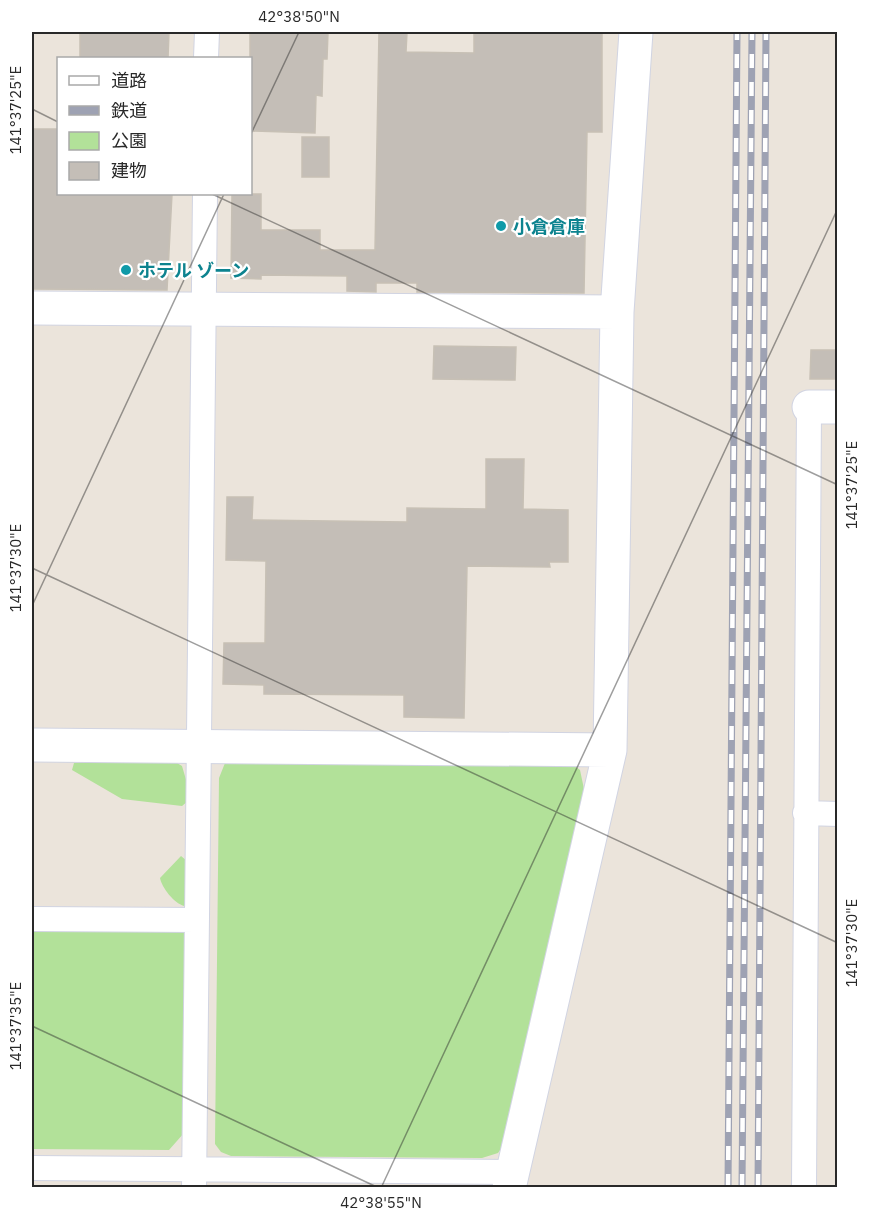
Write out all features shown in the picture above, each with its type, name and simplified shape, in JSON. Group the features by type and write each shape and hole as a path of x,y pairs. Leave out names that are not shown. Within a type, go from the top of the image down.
{"street":[{"path":"206,57 207,32"},
{"path":"32,1168 194,1179 511,1180 610,750 617,312 636,32"},
{"path":"194,1179 205,195"},
{"path":"32,308 617,312"},
{"path":"804,1188 805,813 823,407"},
{"path":"32,745 610,750"},
{"path":"805,813 837,814"},
{"path":"32,919 197,920"}],"green space":[{"path":"172,760 182,766 187,783 188,801 182,806 122,799 72,770 74,763"},
{"path":"568,761 580,770 584,789 509,1138 498,1153 482,1158 231,1156 221,1152 215,1144 219,778 225,763"},
{"path":"181,856 187,861 189,899 184,906 169,895 160,878"},
{"path":"32,930 186,932 184,1133 169,1150 32,1149"}],"building":[{"path":"80,32 169,32 168,57 80,57"},
{"path":"250,32 328,32 327,59 323,59 322,96 316,95 315,133 252,131 252,57 250,57"},
{"path":"379,32 407,32 406,52 474,53 474,32 602,32 602,132 587,132 584,293 417,292 417,283 376,283 376,292 347,291 347,276 261,275 261,279 231,278 232,195 261,194 261,230 320,230 320,250 375,250"},
{"path":"32,129 57,129 57,195 172,195 167,290 32,289"},
{"path":"302,137 329,137 329,177 302,177"},
{"path":"434,346 516,347 515,380 433,379"},
{"path":"811,350 837,350 837,379 810,379"},
{"path":"486,459 524,459 523,509 568,510 568,562 549,562 550,567 467,566 464,718 404,717 404,695 264,694 264,685 223,684 224,643 265,643 266,561 226,560 227,497 253,497 252,520 407,522 407,508 486,509"}],"railway":[{"path":"728,1188 737,32"},
{"path":"742,1188 752,32"},
{"path":"758,1188 766,32"}],"place":[{"name":"小倉倉庫","path":"501,226"},
{"name":"ホテル ゾーン","path":"126,270"}]}
